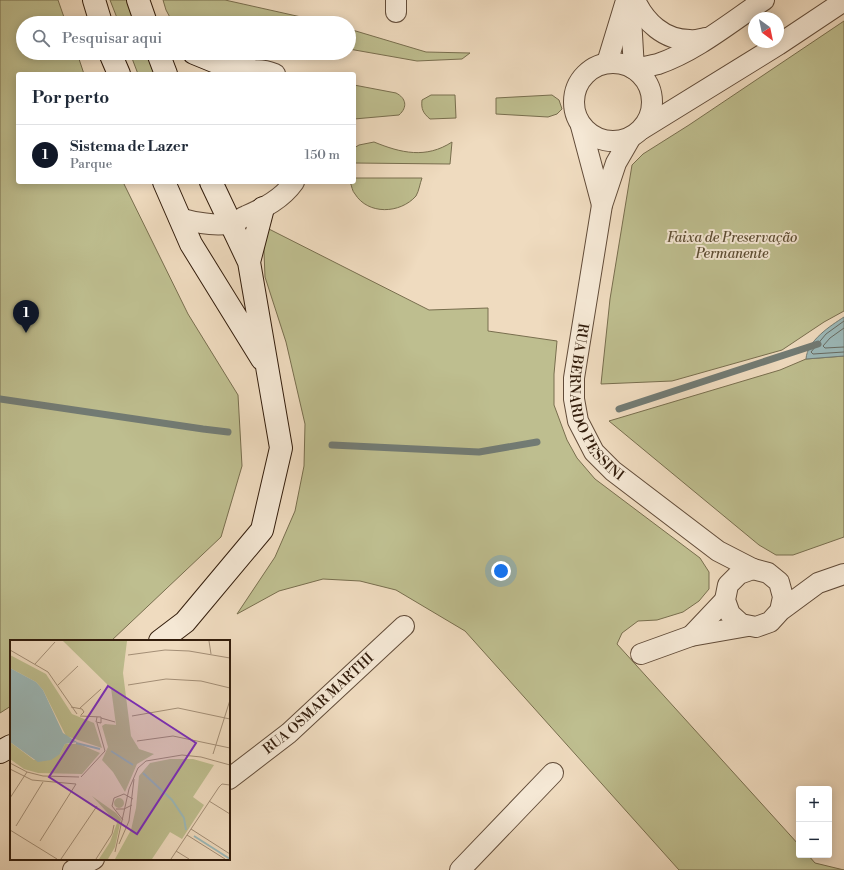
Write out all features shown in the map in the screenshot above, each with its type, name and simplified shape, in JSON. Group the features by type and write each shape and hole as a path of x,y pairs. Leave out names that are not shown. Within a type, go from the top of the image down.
{"street":[{"path":"94,0 99,16"},
{"path":"138,0 144,16"},
{"path":"607,64 626,0"},
{"path":"630,0 634,69"},
{"path":"634,0 640,12 653,27 670,36 689,40 707,38"},
{"path":"634,69 658,64 683,53 764,0"},
{"path":"636,133 649,117 652,104 650,91 644,78 634,69 621,64 607,64 594,68 584,76 576,88 573,101 575,114 582,126 591,136 604,141 617,141 636,133 772,49 844,1"},
{"path":"113,60 118,72"},
{"path":"161,60 165,72"},
{"path":"211,60 245,72 269,72"},
{"name":"RUA BERNARDO PESSINI","path":"582,126 602,205"},
{"name":"RUA BERNARDO PESSINI","path":"636,133 616,163 602,205 574,378 574,399 578,421 594,452 613,471 718,551 753,569"},
{"path":"165,184 191,244 268,368"},
{"path":"161,640 185,622 262,530 281,448 249,262 212,184"},
{"path":"179,218 202,224 231,223 263,208 277,199 292,184"},
{"path":"249,262 263,208"},
{"path":"718,551 730,614 741,624 748,626 756,627 770,622 780,611 818,583 844,574"},
{"path":"691,636 727,592 739,574 753,569 768,573 779,582 783,596 780,611"},
{"path":"779,582 818,583"},
{"name":"RUA OSMAR MARTHI","path":"230,777 289,733 404,626"},
{"path":"641,654 691,636 748,626"},
{"path":"0,752 10,747"},
{"path":"460,870 553,773"},
{"path":"73,870 92,860"}],"green space":[{"path":"0,0 58,0 64,16 16,16 16,60 79,60 83,72 16,72 16,184 124,184 188,314 238,395 242,466 221,537 112,640 10,640 10,707 0,713"},
{"path":"110,0 129,0 135,16 116,16"},
{"path":"163,0 225,0 297,16 169,16"},
{"name":"Faixa de Preservação Permanente","path":"844,21 844,311 824,322 782,350 672,381 601,384 610,299 632,165 643,154"},
{"path":"356,31 426,52 470,53 462,59 417,61 356,50"},
{"path":"133,60 152,60 156,72 137,72"},
{"path":"356,85 396,93 402,97 405,106 399,115 356,119"},
{"path":"431,95 455,95 456,118 430,119 424,113 422,108 422,100"},
{"path":"552,95 559,100 562,109 557,114 548,117 496,114 496,98"},
{"path":"374,142 394,149 423,152 433,151 452,142 450,164 356,163 356,147"},
{"path":"356,178 422,178 416,196 402,206 393,209 384,210 368,206 361,201 351,184 356,184"},
{"path":"263,226 429,310 488,308 488,331 557,341 554,374 554,405 567,440 577,458 595,479 700,558 709,572 709,589 699,601 683,612 657,620 638,621 622,633 617,644 796,842 796,858 811,858 815,863 844,870 679,870 465,631 396,590 360,581 323,579 279,591 237,614 275,557 295,511 304,466 305,424 286,342 265,277"},
{"path":"844,356 844,537 793,555 776,555 759,545 609,421 780,370 806,359"}],"water":[{"path":"844,317 844,356 806,359 807,352 815,340 826,329"}],"waterway":[{"path":"619,409 818,344"},
{"path":"0,399 228,432"},
{"path":"332,445 479,452 537,442"}],"place":[{"name":"Sistema de Lazer","path":"26,333"}]}
